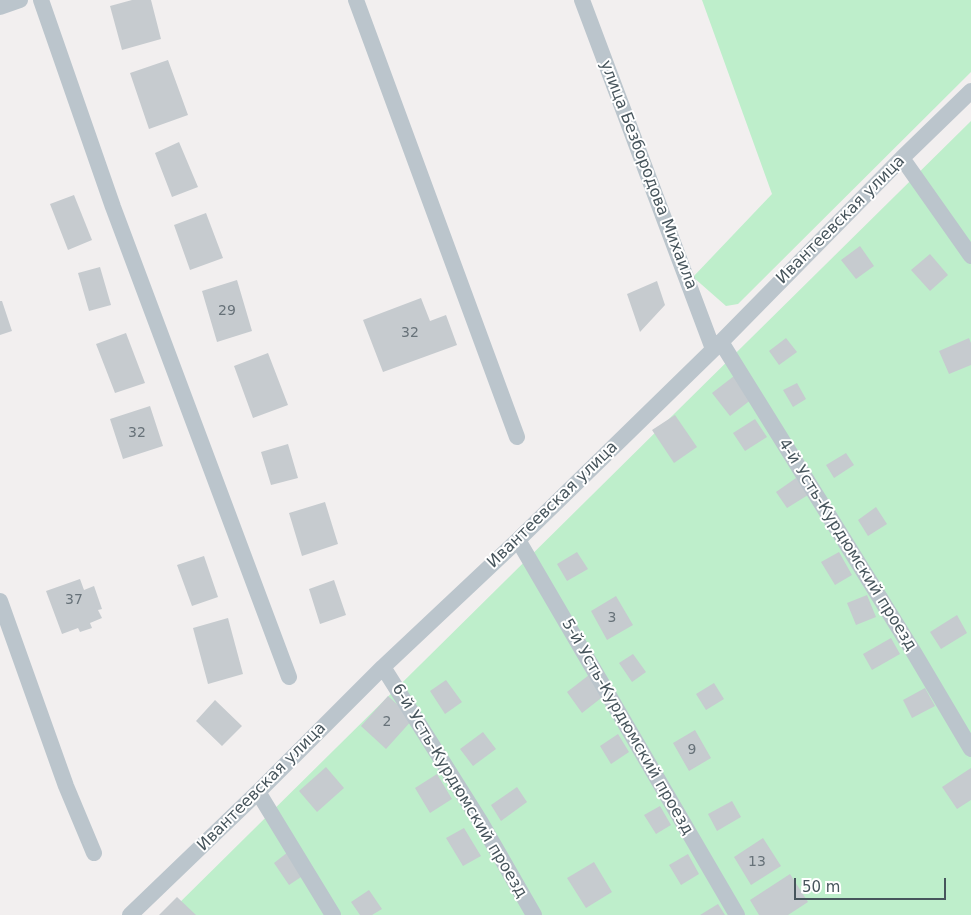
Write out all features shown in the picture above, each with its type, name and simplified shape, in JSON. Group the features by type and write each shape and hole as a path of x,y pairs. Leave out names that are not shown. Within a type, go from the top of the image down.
{"street":[{"path":"0,8 20,0"},
{"path":"41,0 113,207 289,677"},
{"path":"356,0 517,437"},
{"name":"улица Безбородова Михаила","path":"582,0 717,345"},
{"name":"Ивантеевская улица","path":"130,915 258,792 383,667 518,540 717,345 971,91"},
{"path":"902,158 971,256"},
{"name":"4-й Усть-Курдюмский проезд","path":"717,345 913,651 971,749"},
{"name":"5-й Усть-Курдюмский проезд","path":"518,540 736,915"},
{"path":"0,601 69,794 94,854"},
{"name":"6-й Усть-Курдюмский проезд","path":"383,667 480,821 534,915"},
{"path":"258,792 332,915"}],"green space":[{"path":"702,0 971,0 971,72 738,304 726,306 693,277 772,194"},
{"path":"971,121 971,915 167,915 675,413"}],"building":[{"path":"132,0 151,0 161,39 122,50 110,6"},
{"path":"168,60 188,115 149,129 130,73"},
{"path":"179,142 198,187 172,197 155,153"},
{"path":"74,195 92,240 68,250 50,204"},
{"path":"206,213 223,258 190,270 174,225"},
{"path":"860,246 874,266 856,279 841,260"},
{"path":"930,254 948,275 930,291 911,270"},
{"path":"100,267 111,305 89,311 78,273"},
{"path":"237,280 252,331 217,342 202,291"},
{"path":"657,281 665,305 640,332 627,294"},
{"path":"421,298 430,321 446,315 457,345 383,372 363,320"},
{"path":"0,301 2,301 12,331 0,335"},
{"path":"126,333 145,383 115,393 96,344"},
{"path":"786,338 797,352 779,365 769,351"},
{"path":"969,338 971,343 971,365 949,374 939,351"},
{"path":"268,353 288,405 253,418 234,366"},
{"path":"734,376 752,399 730,416 712,393"},
{"path":"797,383 806,399 793,407 783,390"},
{"path":"150,406 163,446 123,459 110,419"},
{"path":"675,415 697,447 674,463 652,430"},
{"path":"755,419 767,437 745,451 733,433"},
{"path":"288,444 298,478 271,485 261,452"},
{"path":"846,453 854,465 834,478 826,465"},
{"path":"796,478 808,495 787,508 776,492"},
{"path":"325,502 338,544 302,556 289,513"},
{"path":"876,507 887,524 868,536 858,520"},
{"path":"577,552 588,569 567,581 557,564"},
{"path":"839,552 852,575 835,585 821,562"},
{"path":"204,556 218,597 192,606 177,565"},
{"path":"80,579 84,590 94,586 102,609 98,610 102,618 90,623 92,628 80,632 78,628 62,634 46,591"},
{"path":"334,580 346,615 320,624 309,589"},
{"path":"867,595 876,617 856,625 847,603"},
{"path":"616,596 633,625 607,640 591,611"},
{"path":"957,615 967,633 941,649 930,632"},
{"path":"228,618 243,674 208,684 193,628"},
{"path":"891,638 900,654 872,670 863,654"},
{"path":"633,654 646,672 632,682 619,663"},
{"path":"589,675 605,695 582,713 567,692"},
{"path":"446,680 462,702 445,714 430,691"},
{"path":"714,683 724,699 706,710 696,694"},
{"path":"925,688 935,706 912,718 903,700"},
{"path":"388,696 413,719 386,749 361,726"},
{"path":"215,700 242,726 222,746 196,721"},
{"path":"695,730 711,758 689,771 673,743"},
{"path":"483,732 496,749 473,766 460,749"},
{"path":"618,734 629,752 611,764 600,746"},
{"path":"326,767 344,788 317,812 299,791"},
{"path":"971,768 971,800 957,809 942,787"},
{"path":"437,774 452,799 430,813 415,788"},
{"path":"517,787 527,802 501,821 491,805"},
{"path":"732,801 741,817 717,831 708,814"},
{"path":"660,806 671,825 656,834 644,815"},
{"path":"464,828 481,856 463,866 446,838"},
{"path":"763,838 781,866 751,885 734,857"},
{"path":"288,852 304,875 289,885 274,863"},
{"path":"688,854 699,874 681,885 669,865"},
{"path":"594,862 612,892 586,908 567,878"},
{"path":"790,874 808,902 788,915 759,915 750,900"},
{"path":"369,890 382,909 372,915 360,915 351,902"},
{"path":"177,897 196,915 159,915"},
{"path":"718,904 725,915 700,915"}]}
